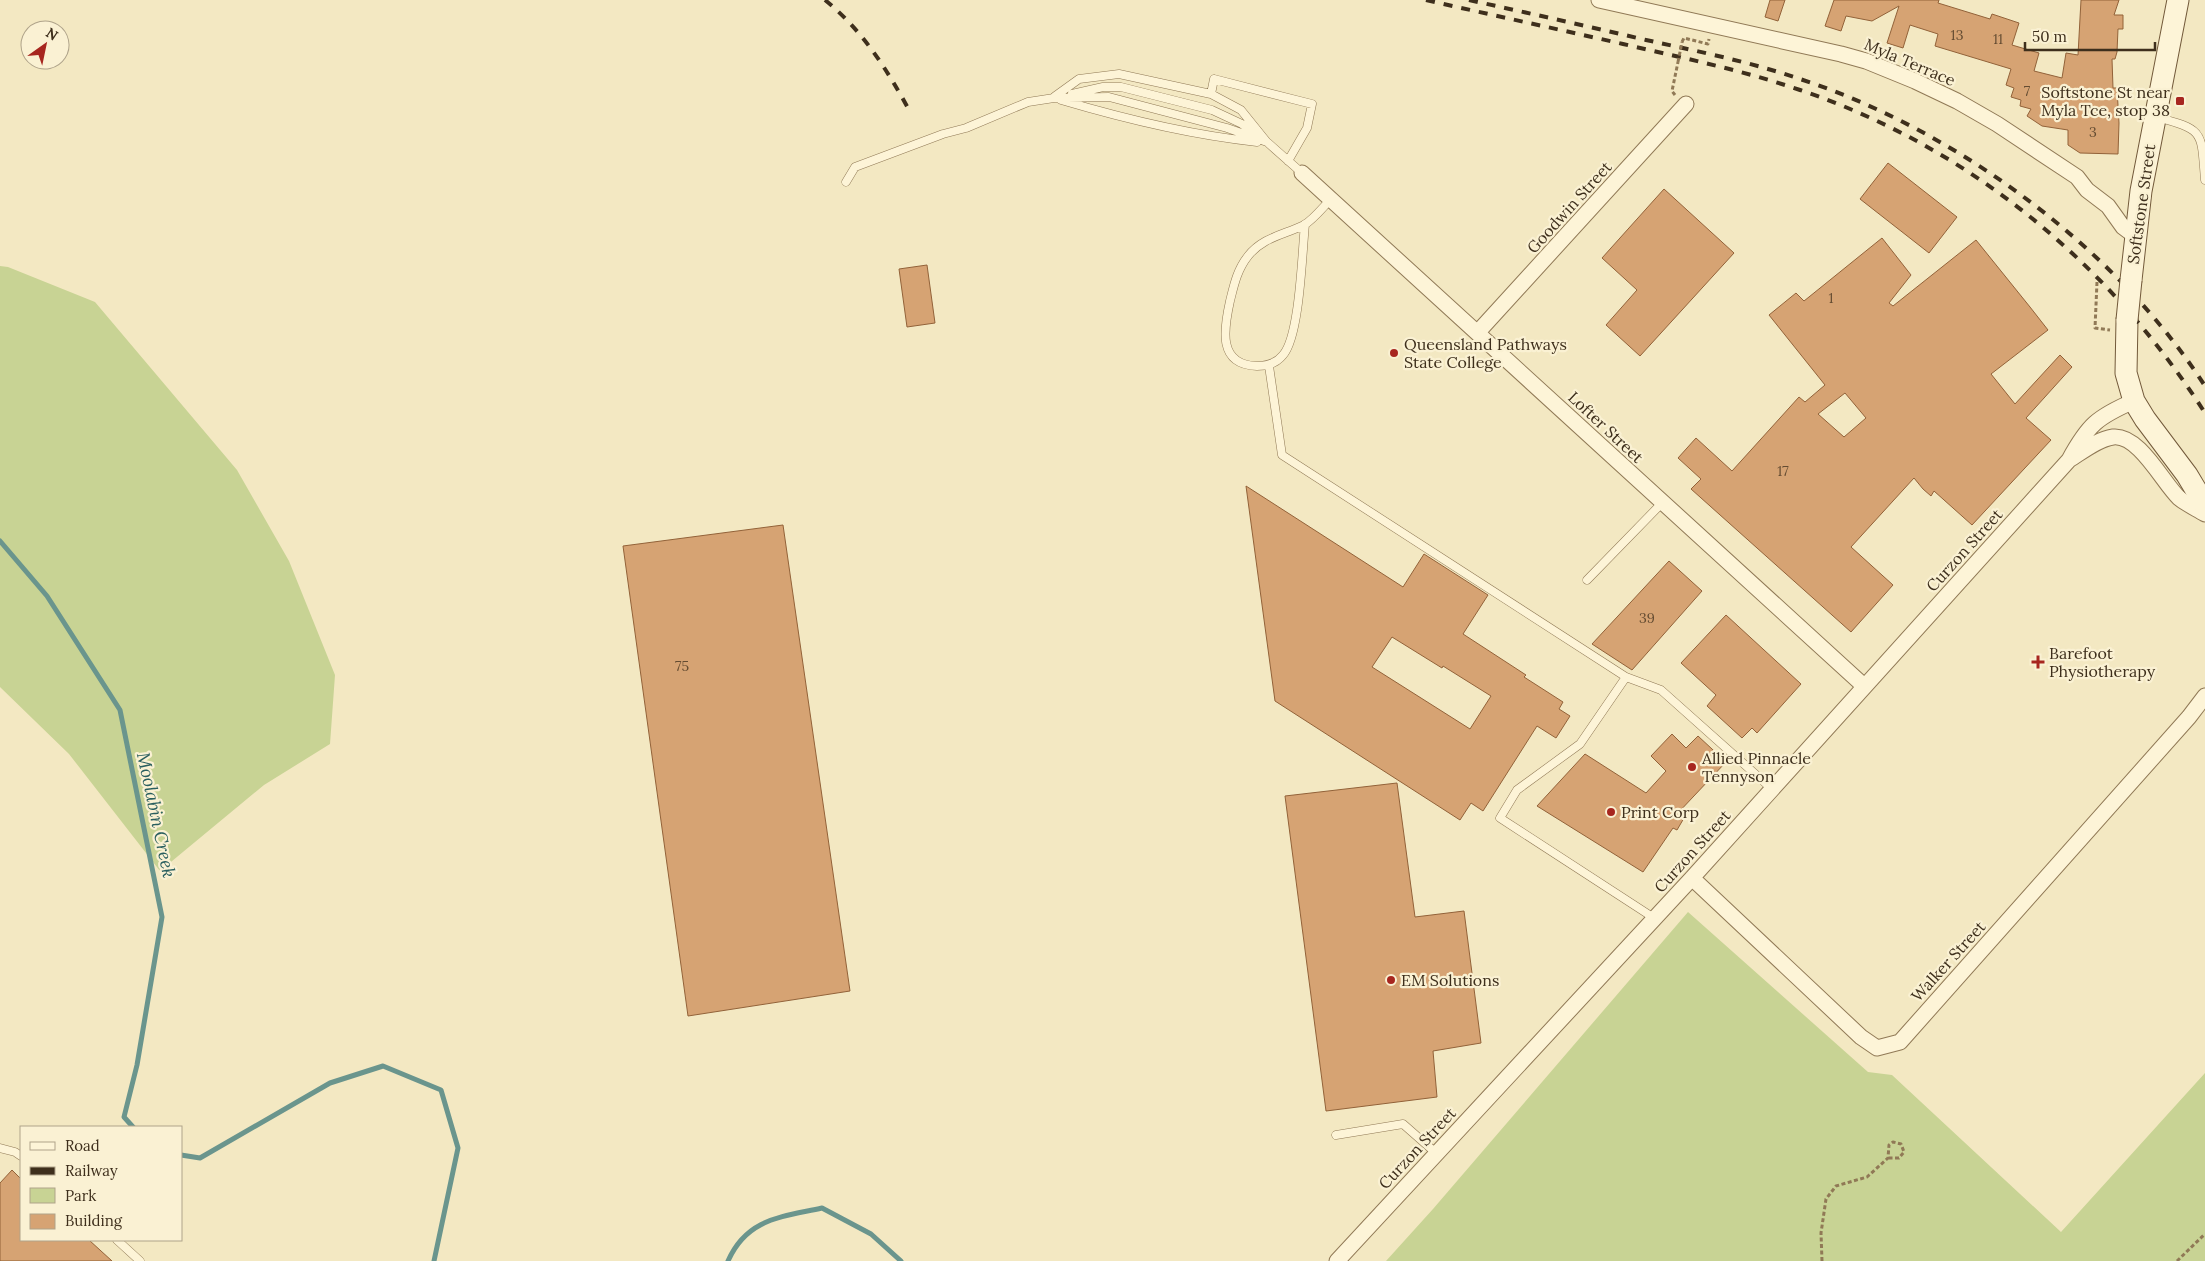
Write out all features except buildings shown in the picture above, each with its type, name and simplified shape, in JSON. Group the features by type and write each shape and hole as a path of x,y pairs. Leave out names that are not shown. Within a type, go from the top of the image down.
{"main road":[{"name":"Softstone Street","path":"2178,0 2154,116 2135,236 2131,280 2120,325 2126,372 2134,401 2145,419 2187,475 2205,505"}],"street":[{"name":"Myla Terrace","path":"1599,0 1866,60 1957,101 2077,176 2087,190 2108,206 2124,227 2135,236"},
{"name":"Goodwin Street","path":"1478,332 1686,104"},
{"name":"Lofter Street","path":"1302,173 1864,686"},
{"name":"Curzon Street","path":"1337,1261 1692,878 2069,460 2083,434 2106,413 2134,401"},
{"name":"Curzon Street","path":"2069,460 2106,439 2113,437 2125,439 2154,465 2179,498 2205,514"},
{"name":"Walker Street","path":"1692,878 1861,1037 1877,1048 1900,1042 2189,717 2205,696"}],"lane":[{"path":"1054,98 1079,79 1119,74 1211,94 1240,110 1267,142"},
{"path":"1211,94 1214,79 1312,104 1308,128 1288,161"},
{"path":"846,182 855,166 943,134 966,128 1028,102 1103,87 1121,87 1212,110 1242,124 1267,142 1302,173"},
{"path":"1054,98 1109,97 1227,128 1267,142"},
{"path":"1054,98 1108,113 1216,138 1267,142"},
{"path":"2154,116 2188,126 2196,132 2203,148 2205,180"},
{"path":"1305,224 1294,331 1284,354 1269,366 1252,366 1235,359 1227,349 1224,337 1225,322 1238,272 1249,255 1264,240 1305,224 1332,199"},
{"path":"1269,366 1282,455 1626,677 1661,690 1772,789"},
{"path":"1587,580 1663,502"},
{"path":"1626,677 1580,744 1517,790 1500,818 1654,918"},
{"path":"1336,1135 1403,1124 1436,1153"},
{"path":"0,1148 20,1155"},
{"path":"118,1241 140,1261"}],"path":[{"path":"1672,92 1684,38 1708,44"},
{"path":"2097,282 2095,328 2120,325"},
{"path":"1822,1261 1820,1234 1826,1199 1836,1186 1866,1177 1888,1158 1898,1158 1904,1152 1901,1144 1893,1142 1889,1146 1888,1158"},
{"path":"2177,1261 2205,1234"}],"green space":[{"path":"0,266 8,267 95,302 237,470 289,561 335,675 330,744 264,785 160,871 69,754 0,687"},
{"path":"1688,912 1868,1072 1892,1075 2061,1232 2205,1073 2205,1261 1386,1261 1433,1209"}],"waterway":[{"name":"Moolabin Creek","path":"0,541 47,596 120,710 162,917 137,1065 124,1117 132,1126"},
{"name":"Moolabin Creek","path":"182,1155 200,1158 330,1083 383,1066 441,1090 458,1148 434,1261"},
{"name":"Moolabin Creek","path":"728,1261 745,1236 756,1228 780,1217 822,1208 871,1234 901,1261"}],"railway":[{"path":"825,0 850,24 872,50 908,108"},
{"path":"1426,0 1668,54 1756,76 1800,90 1862,114 1921,143 1977,178 2030,217 2079,260 2125,307 2167,358 2205,413"},
{"path":"1469,0 1762,67 1859,101 1917,129 1973,162 2028,200 2079,242 2126,287 2168,335 2205,386"}],"place":[{"name":"Softstone St near Myla Tce, stop 38","path":"2180,101"},
{"name":"Queensland Pathways State College","path":"1394,353"},
{"name":"Barefoot Physiotherapy","path":"2038,662"},
{"name":"Allied Pinnacle Tennyson","path":"1692,767"},
{"name":"Print Corp","path":"1611,812"},
{"name":"EM Solutions","path":"1391,980"}]}
